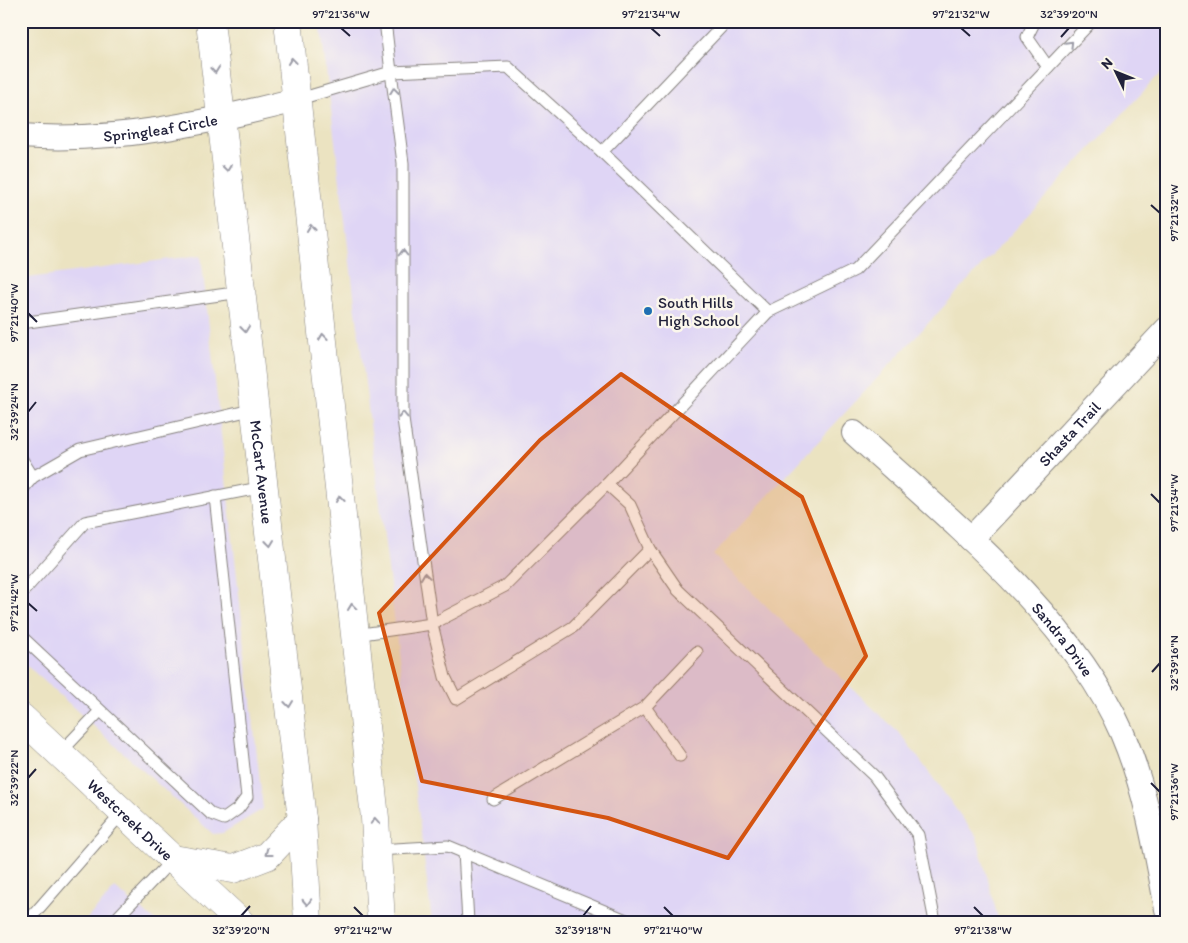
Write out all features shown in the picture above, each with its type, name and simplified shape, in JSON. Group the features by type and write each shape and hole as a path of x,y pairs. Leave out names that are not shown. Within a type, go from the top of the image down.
{"main road":[{"name":"McCart Avenue","path":"210,21 302,819 308,922"},
{"path":"288,21 375,818 381,922"},
{"name":"Westcreek Drive","path":"21,717 240,922"},
{"path":"174,859 233,869 267,856 302,819"}],"street":[{"name":"Springleaf Circle","path":"21,136 54,139 105,137 221,119 296,100"},
{"name":"Shasta Trail","path":"971,539 1167,329"},
{"name":"Sandra Drive","path":"854,433 971,539 1050,620 1097,685 1122,733 1144,796 1167,909"}],"lane":[{"path":"385,21 403,164 403,419 432,624 445,677 456,699 573,627 650,549"},
{"path":"602,152 728,21"},
{"path":"355,635 432,624 505,586 607,484 768,312 855,270 1092,21"},
{"path":"1032,23 1028,37 1048,67"},
{"path":"296,100 391,72 508,67 602,152 768,312"},
{"path":"21,323 241,292"},
{"path":"21,490 33,477 80,450 255,409"},
{"path":"21,458 33,477"},
{"path":"607,484 630,505 650,549 678,590 874,776 918,835 935,922"},
{"path":"21,594 85,522 264,487"},
{"path":"21,636 211,814 224,819 238,809 247,796 215,496"},
{"path":"493,799 645,707 697,652"},
{"path":"645,707 680,756"},
{"path":"60,753 100,711"},
{"path":"27,922 124,812"},
{"path":"377,850 448,846 631,922"},
{"path":"464,852 468,922"},
{"path":"113,922 174,859"}],"highlighted area":[{"path":"621,374 802,497 866,656 728,858 608,818 422,781 379,613 540,440"}],"shaded area":[{"name":"South Hills High School","path":"320,21 1167,21 1167,66 713,555 903,737 977,838 999,922 432,922"},
{"path":"201,255 263,809 223,833 213,834 21,660 21,279"},
{"path":"115,888 157,922 84,922"}],"place":[{"name":"South Hills High School","path":"648,311"}]}
